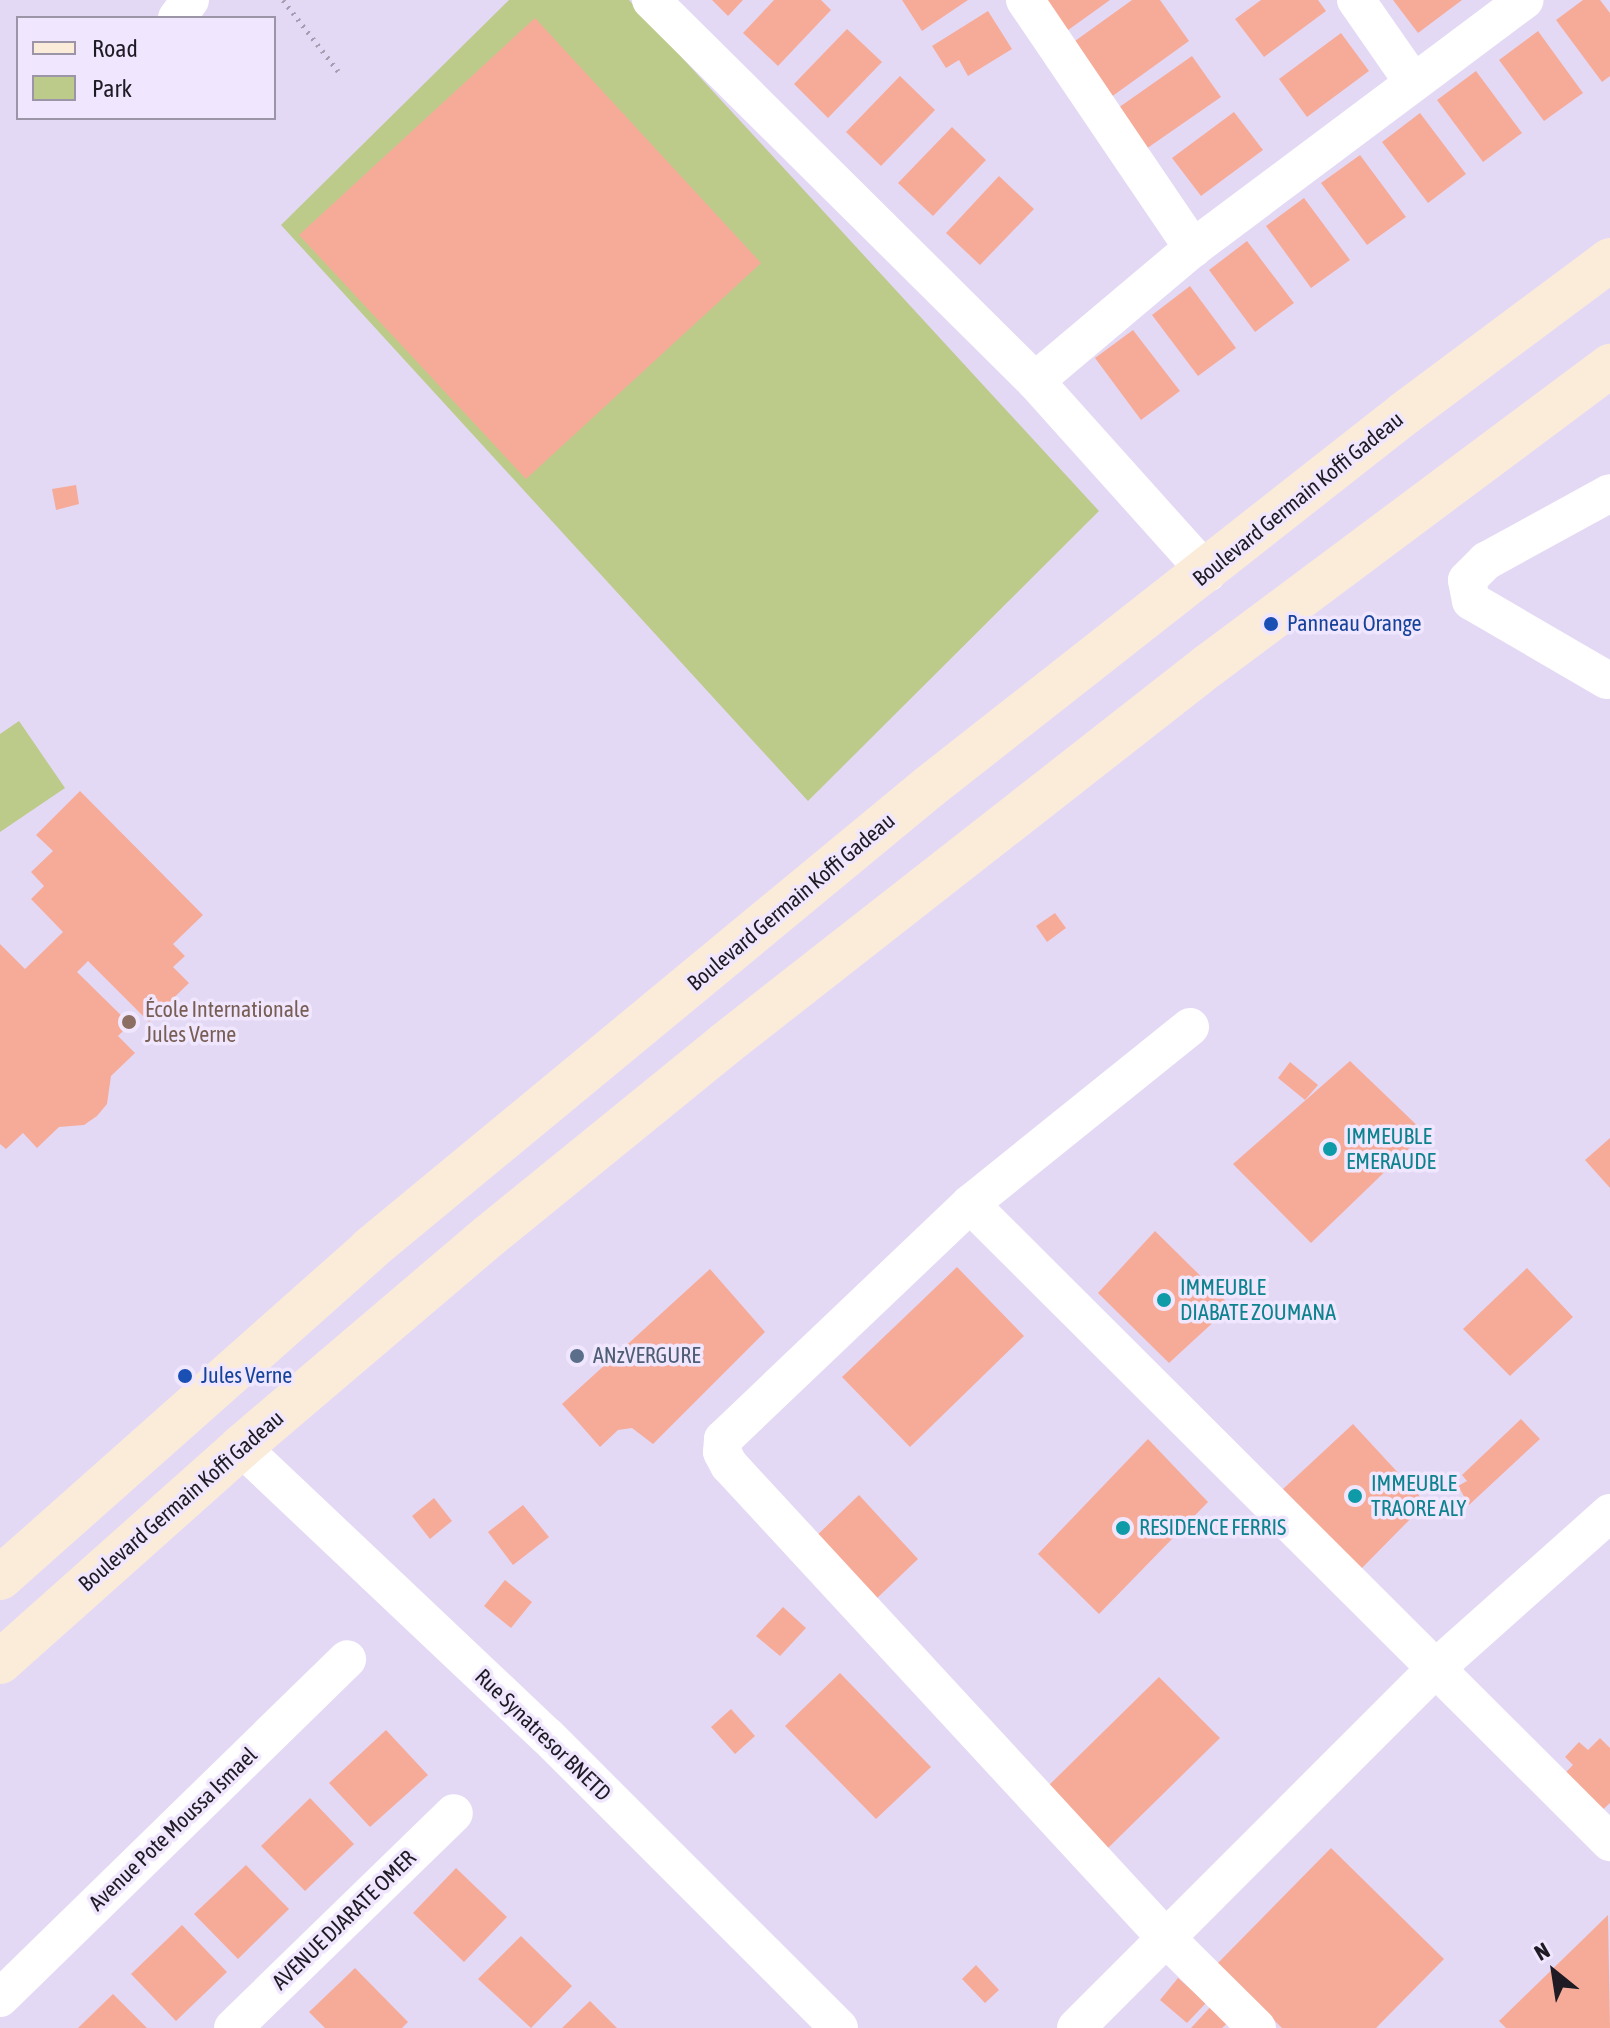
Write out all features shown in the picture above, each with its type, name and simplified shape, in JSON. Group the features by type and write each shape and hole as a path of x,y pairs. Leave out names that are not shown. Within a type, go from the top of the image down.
{"main road":[{"name":"Boulevard Germain Koffi Gadeau","path":"0,1578 370,1249 929,787 1207,573 1405,413 1610,260"},
{"name":"Boulevard Germain Koffi Gadeau","path":"0,1662 241,1447 489,1236 725,1044 1208,666 1610,366"}],"street":[{"path":"651,0 1035,381 1207,573"},
{"path":"1025,0 1193,248"},
{"path":"1356,0 1413,82"},
{"path":"1035,381 1193,248 1525,0"},
{"path":"1607,680 1471,601 1467,580 1486,561 1610,493"},
{"path":"1190,1027 970,1204 723,1439 722,1452 739,1476 1166,1938 1257,2028"},
{"path":"970,1204 1610,1842"},
{"name":"Rue Synatresor BNETD","path":"241,1447 547,1736 839,2028"},
{"path":"1076,2028 1436,1668 1610,1513"},
{"name":"Avenue Pote Moussa Ismael","path":"0,1998 347,1659"},
{"name":"AVENUE DJARATE OMER","path":"237,2027 454,1813"}],"path":[{"path":"283,0 338,71"}],"green space":[{"path":"509,0 629,0 1099,511 808,801 281,225"},
{"path":"19,721 65,788 0,832 0,734"}],"building":[{"path":"712,0 743,0 728,16"},
{"path":"774,0 821,0 831,10 778,66 743,33"},
{"path":"902,0 968,0 922,31"},
{"path":"1040,0 1110,0 1064,33"},
{"path":"1132,0 1160,0 1189,41 1107,100 1068,46"},
{"path":"1261,0 1318,0 1326,11 1264,57 1235,19"},
{"path":"1393,0 1462,0 1418,33"},
{"path":"1583,0 1600,0 1610,13 1610,76 1602,82 1556,20"},
{"path":"988,11 1012,49 968,76 959,60 946,68 932,46"},
{"path":"535,18 761,263 526,479 299,235"},
{"path":"847,29 882,62 828,118 794,84"},
{"path":"1538,31 1583,93 1544,121 1499,60"},
{"path":"1341,33 1369,71 1307,117 1279,79"},
{"path":"1192,56 1221,97 1146,149 1118,108"},
{"path":"1476,71 1522,133 1483,162 1437,100"},
{"path":"900,76 935,110 881,166 846,132"},
{"path":"1234,112 1263,150 1201,196 1172,158"},
{"path":"1420,113 1466,174 1428,203 1382,142"},
{"path":"952,127 986,160 933,216 898,183"},
{"path":"1360,155 1406,217 1367,245 1321,183"},
{"path":"999,176 1034,209 980,265 946,233"},
{"path":"1304,198 1350,260 1311,288 1266,226"},
{"path":"1247,241 1294,303 1255,332 1209,270"},
{"path":"1190,286 1236,348 1198,376 1152,315"},
{"path":"1133,330 1180,391 1141,420 1095,358"},
{"path":"76,485 79,504 56,510 52,489"},
{"path":"80,791 203,915 173,944 185,956 173,967 189,983 149,1022 88,961 77,972 130,1024 118,1036 135,1053 111,1076 107,1104 97,1116 84,1125 59,1127 37,1148 23,1133 6,1149 0,1144 0,944 25,969 63,932 31,899 44,886 31,872 53,851 36,835"},
{"path":"1055,913 1066,928 1047,942 1036,926"},
{"name":"IMMEUBLE EMERAUDE","path":"1350,1061 1425,1133 1311,1243 1233,1164"},
{"path":"1290,1062 1318,1085 1305,1100 1278,1078"},
{"path":"1610,1138 1610,1188 1585,1160"},
{"name":"IMMEUBLE DIABATE ZOUMANA","path":"1155,1231 1231,1306 1169,1363 1098,1293"},
{"path":"957,1267 1024,1336 910,1447 842,1377"},
{"path":"1527,1268 1573,1317 1510,1376 1463,1329"},
{"path":"710,1269 765,1332 653,1444 632,1428 618,1430 600,1447 562,1404"},
{"path":"1521,1419 1540,1439 1469,1505 1458,1486 1467,1481 1462,1475"},
{"name":"IMMEUBLE TRAORE ALY","path":"1353,1424 1426,1503 1361,1569 1283,1489"},
{"name":"RESIDENCE FERRIS","path":"1148,1439 1208,1502 1099,1614 1038,1554"},
{"path":"859,1495 918,1559 873,1602 813,1539"},
{"path":"434,1498 452,1521 430,1539 412,1516"},
{"path":"523,1505 549,1537 513,1565 488,1532"},
{"path":"505,1580 532,1602 511,1628 484,1606"},
{"path":"783,1607 806,1628 780,1656 756,1636"},
{"path":"840,1673 931,1767 876,1819 785,1726"},
{"path":"1159,1677 1220,1738 1105,1851 1044,1790"},
{"path":"731,1709 755,1736 735,1754 711,1727"},
{"path":"386,1730 428,1775 370,1827 329,1783"},
{"path":"1600,1738 1610,1748 1610,1803 1597,1815 1560,1778 1573,1765 1565,1757 1579,1742 1588,1750"},
{"path":"310,1798 354,1844 305,1891 261,1846"},
{"path":"1331,1848 1444,1959 1376,2028 1282,2028 1217,1964"},
{"path":"246,1865 289,1909 238,1959 194,1914"},
{"path":"456,1868 507,1917 464,1962 413,1913"},
{"path":"1608,1915 1610,2028 1506,2028 1499,2021"},
{"path":"182,1925 227,1972 176,2021 131,1974"},
{"path":"521,1936 572,1986 531,2028 478,1979"},
{"path":"976,1965 999,1990 985,2003 962,1979"},
{"path":"355,1968 408,2022 402,2028 325,2028 309,2012"},
{"path":"1178,1978 1206,2003 1187,2023 1160,2000"},
{"path":"113,1994 147,2028 78,2028"},
{"path":"590,2001 617,2028 562,2028"},
{"path":"1213,2004 1230,2021 1222,2028 1191,2028"}],"place":[{"name":"Panneau Orange","path":"1271,624"},
{"name":"École Internationale Jules Verne","path":"129,1022"},
{"name":"IMMEUBLE EMERAUDE","path":"1330,1149"},
{"name":"IMMEUBLE DIABATE ZOUMANA","path":"1164,1300"},
{"name":"ANzVERGURE","path":"577,1356"},
{"name":"Jules Verne","path":"185,1376"},
{"name":"IMMEUBLE TRAORE ALY","path":"1355,1496"},
{"name":"RESIDENCE FERRIS","path":"1123,1528"}]}
